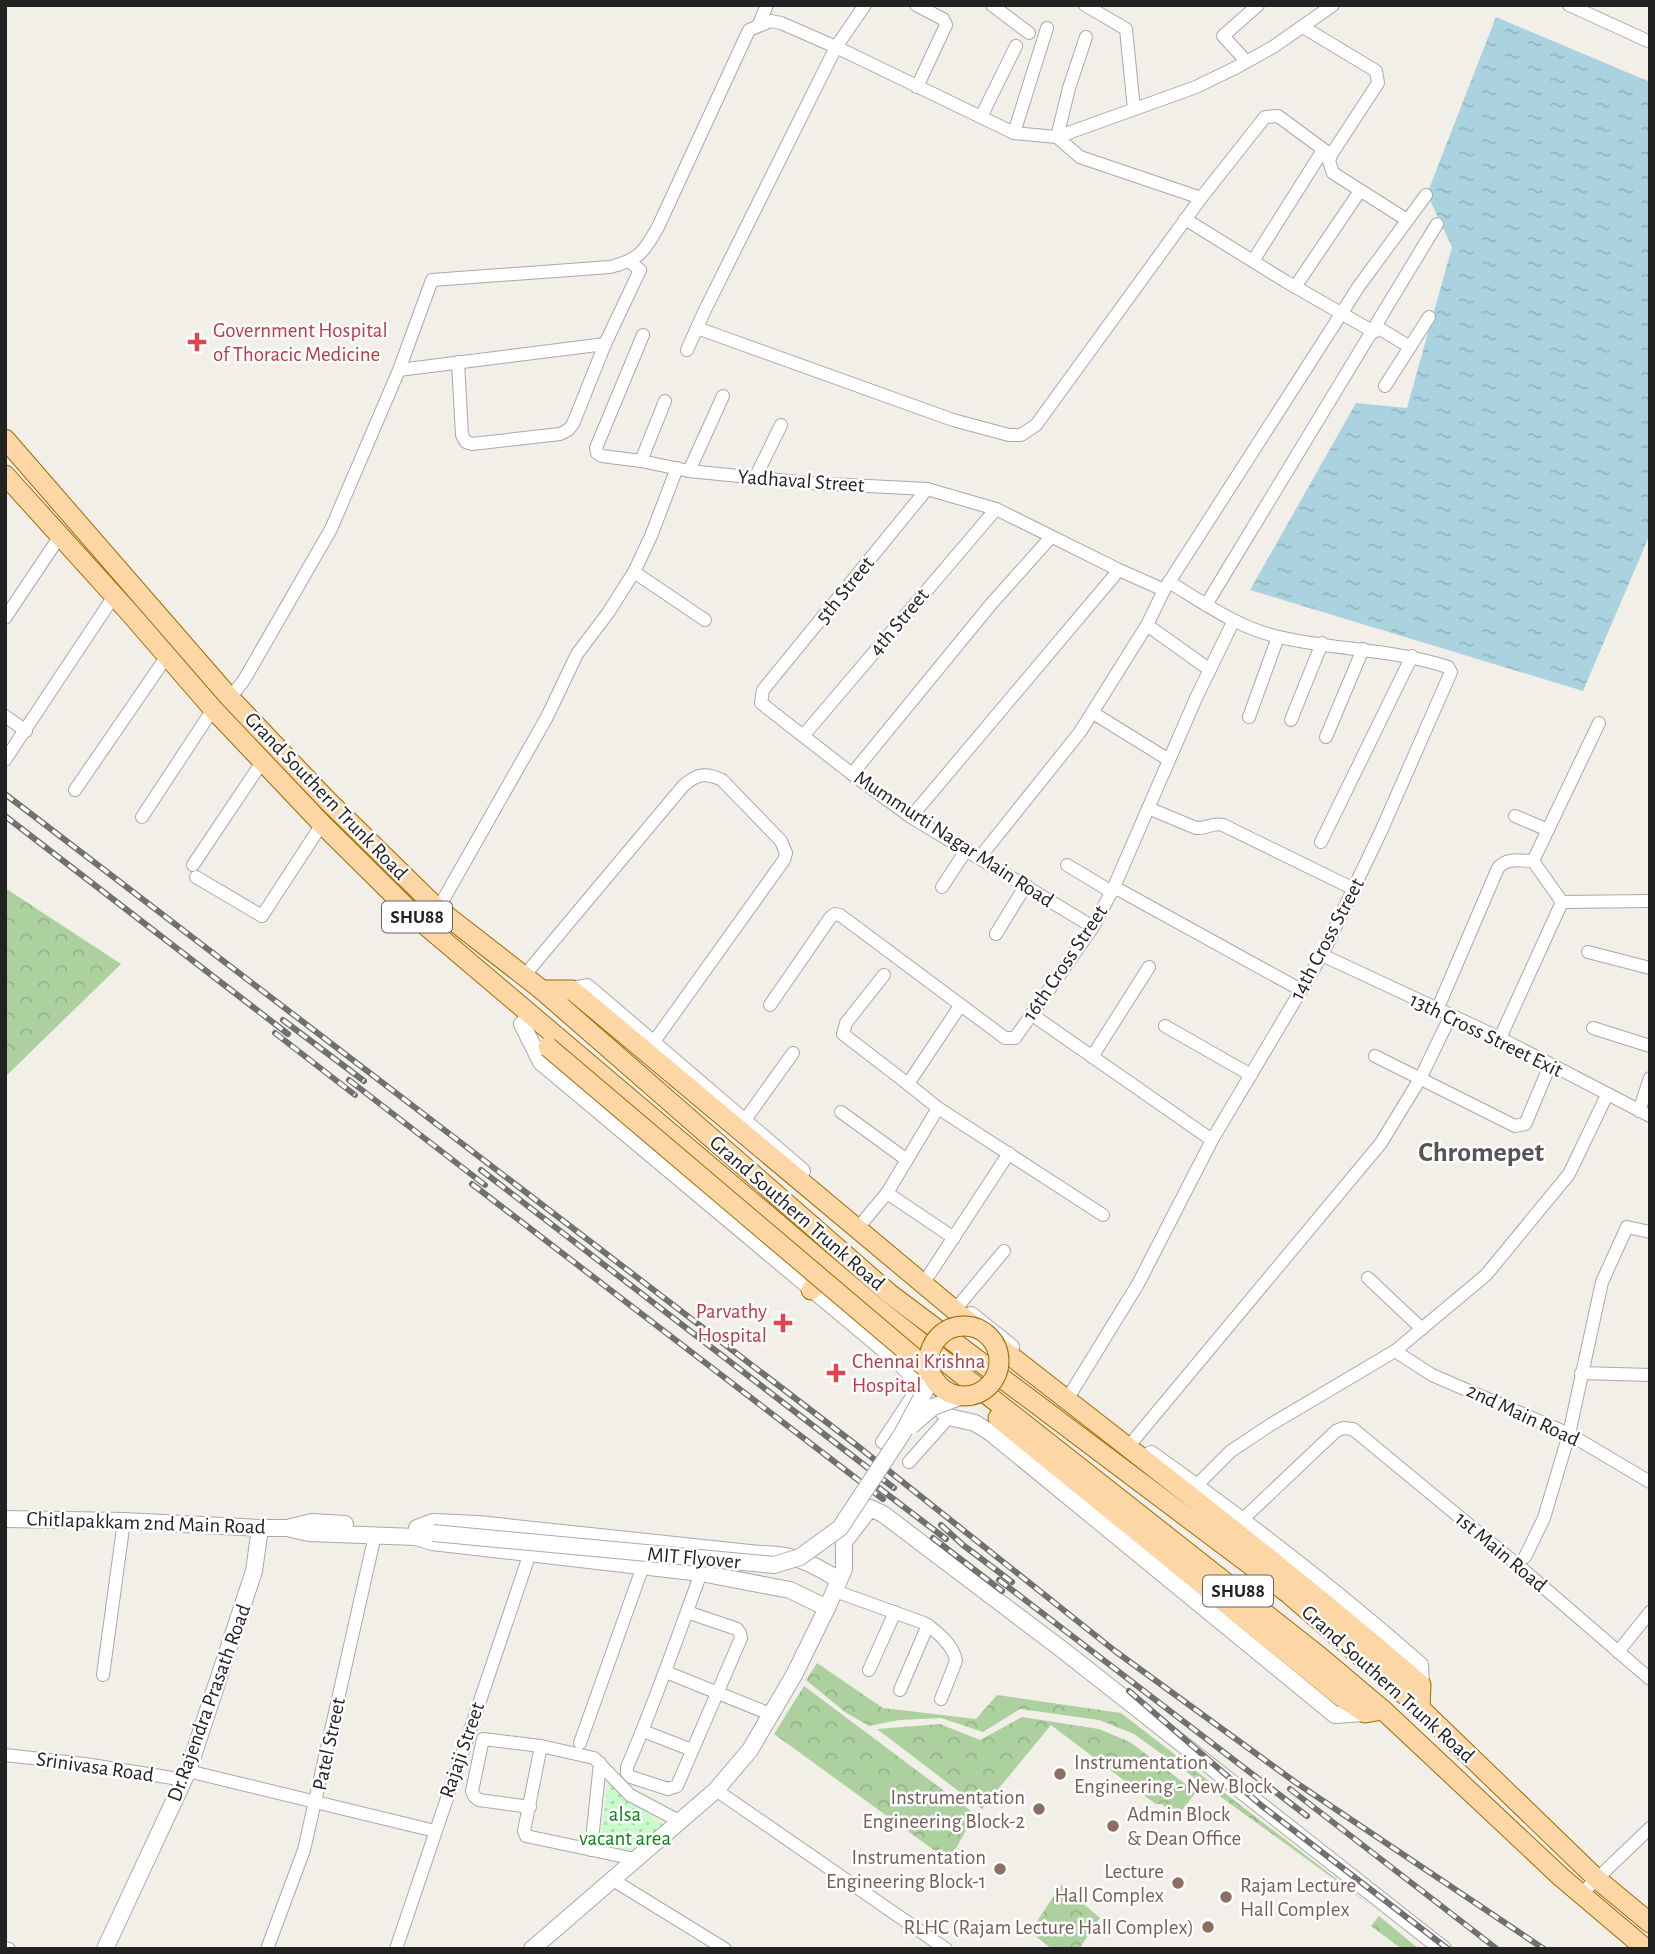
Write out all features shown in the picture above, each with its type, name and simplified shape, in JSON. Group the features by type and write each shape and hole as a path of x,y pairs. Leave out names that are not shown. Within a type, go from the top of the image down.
{"main road":[{"name":"Grand Southern Trunk Road","path":"5,439 230,698 327,800 438,909 542,990 890,1294 1289,1594 1420,1708 1597,1879 1650,1923"},
{"name":"Grand Southern Trunk Road","path":"5,475 262,762 418,919 521,1015 877,1308 1320,1656 1374,1712 1646,1949"},
{"path":"542,990 577,994 976,1328 989,1336 998,1354 999,1365 995,1376 980,1392 966,1395"},
{"path":"521,1015 548,1047 932,1373 945,1390 966,1395 1340,1696 1374,1712"},
{"path":"811,1290 829,1268"},
{"path":"932,1373 929,1360 936,1339 954,1327 965,1325 976,1328"},
{"path":"994,1343 1280,1566 1421,1685 1420,1708"}],"street":[{"path":"759,24 767,5"},
{"path":"687,350 836,47 865,5"},
{"path":"916,5 943,19 946,25 918,87"},
{"path":"1085,5 1126,29 1134,109"},
{"path":"1246,61 1223,36 1258,5"},
{"path":"230,698 244,680 331,529 399,370 432,280 610,267 630,262 642,254 653,236 749,30 771,21 781,23 1014,133 1057,138 1196,86 1246,61 1303,27 1333,5"},
{"path":"1569,5 1650,42"},
{"path":"1001,8 1029,33"},
{"path":"1252,261 1379,79 1371,67 1303,27"},
{"path":"1014,133 1047,28"},
{"path":"1057,138 1069,88 1086,37"},
{"path":"981,117 1016,46"},
{"path":"697,328 953,420 1009,435 1021,435 1036,425 1185,219 1265,117 1278,117 1327,153 1329,167 1333,173 1408,220"},
{"path":"1057,138 1080,157 1201,198"},
{"path":"1295,286 1360,191"},
{"path":"981,857 1080,733 1147,625 1167,586 1341,313 1426,195"},
{"path":"1185,219 1341,313 1410,347"},
{"path":"1206,605 1437,224"},
{"path":"458,362 462,435 466,442 472,444 547,436 568,430 640,270 630,262"},
{"path":"1385,386 1429,317"},
{"name":"Yadhaval Street","path":"643,335 596,448 597,453 602,456 683,470 755,478 926,489 996,509 1051,537"},
{"path":"399,370 605,344"},
{"path":"438,909 547,717 577,654 634,572 683,470 723,396"},
{"path":"641,461 665,401"},
{"path":"755,478 781,425"},
{"name":"5th Street","path":"762,690 926,489"},
{"name":"4th Street","path":"803,736 996,509"},
{"path":"5,618 60,536"},
{"path":"852,774 992,603 1051,537"},
{"name":"14th Cross Street","path":"1051,537 1119,570 1167,586 1233,622 1278,637 1412,656 1448,667 1451,672 1322,955 1212,1140 1138,1284 1072,1393"},
{"path":"911,817 1119,570"},
{"path":"634,572 705,620"},
{"path":"5,760 114,596"},
{"name":"16th Cross Street","path":"770,1005 835,914 840,915 960,1006 1005,1038 1012,1040 1093,927 1113,890 1233,622"},
{"path":"1147,625 1210,670"},
{"path":"1249,717 1278,637"},
{"path":"1291,720 1322,643"},
{"path":"1326,737 1363,649"},
{"path":"75,790 167,656"},
{"path":"1321,842 1412,656"},
{"name":"Mummurti Nagar Main Road","path":"762,690 761,703 911,817 1093,927"},
{"path":"142,817 213,709"},
{"path":"5,716 26,731"},
{"path":"1098,716 1169,760"},
{"path":"1533,861 1599,723"},
{"path":"262,762 195,871 262,916 322,824"},
{"path":"524,976 684,785 695,775 701,774 722,780 781,841 786,853 784,860 653,1043"},
{"path":"1148,808 1195,828 1223,825 1354,889"},
{"path":"1515,816 1548,830"},
{"path":"942,887 967,849"},
{"path":"1437,1010 1498,868 1508,860 1533,861"},
{"path":"1533,861 1562,902"},
{"path":"1067,865 1301,990"},
{"path":"996,934 1026,885"},
{"path":"1562,902 1650,901"},
{"path":"1500,1038 1562,902"},
{"path":"1588,951 1650,968"},
{"name":"13th Cross Street Exit","path":"1322,955 1500,1038 1644,1113"},
{"path":"1092,1057 1149,967"},
{"path":"884,975 846,1023 843,1034 938,1108 1103,1215"},
{"path":"577,994 587,987 958,1305 1133,1441 1243,1519 1350,1604 1420,1665 1421,1685"},
{"path":"908,1084 960,1006"},
{"path":"1031,1014 1212,1140"},
{"path":"521,1015 541,1062 751,1246 811,1290 897,1360 911,1374 915,1386 949,1417 975,1423 991,1433 1335,1715 1374,1712"},
{"path":"1133,1441 1381,1143 1420,1079 1450,1017"},
{"path":"1165,1026 1251,1076"},
{"path":"1593,1028 1650,1046"},
{"path":"745,1121 793,1053"},
{"path":"1375,1056 1507,1123 1521,1126 1527,1120 1550,1065"},
{"path":"1644,1113 1650,1078"},
{"path":"1196,1486 1231,1451 1395,1351 1486,1275 1569,1174 1607,1095"},
{"path":"862,1223 887,1193 938,1108"},
{"path":"841,1112 907,1160"},
{"path":"927,1278 1009,1153"},
{"path":"887,1193 954,1238"},
{"path":"1525,1557 1544,1518 1569,1434 1602,1282 1627,1227 1650,1232"},
{"path":"958,1305 1004,1251"},
{"path":"1368,1278 1422,1329"},
{"name":"2nd Main Road","path":"1395,1351 1432,1374 1569,1434 1650,1482"},
{"name":"MIT Flyover","path":"423,1533 774,1565 800,1557 840,1528 902,1434 932,1373"},
{"path":"1581,1373 1650,1375"},
{"path":"882,1442 911,1398 915,1386"},
{"name":"MIT Flyover","path":"902,1434 933,1407 966,1395"},
{"path":"909,1462 949,1417"},
{"name":"1st Main Road","path":"1243,1519 1336,1431 1349,1428 1510,1558 1650,1679"},
{"path":"532,1949 716,1790 750,1751 827,1608 839,1580 844,1542 863,1514 870,1508 875,1508 1075,1659 1443,1949"},
{"name":"Chitlapakkam 2nd Main Road","path":"5,1519 287,1528"},
{"path":"103,1675 124,1521"},
{"path":"287,1528 312,1522 423,1533 432,1542 701,1573 790,1590 827,1608"},
{"path":"287,1528 309,1533 375,1535 423,1533 433,1522 478,1524 788,1555 819,1568 895,1612 928,1625 956,1655 956,1664 941,1699"},
{"name":"Dr.Rajendra Prasath Road","path":"106,1949 187,1776 254,1572 260,1528"},
{"name":"Patel Street","path":"267,1949 304,1850 317,1802 375,1535"},
{"name":"Rajaji Street","path":"396,1949 530,1553"},
{"path":"580,1743 643,1566"},
{"path":"687,1612 737,1629 741,1639 677,1786 673,1789 631,1777 627,1773 627,1767 666,1672 687,1612 701,1573"},
{"path":"869,1670 895,1612"},
{"path":"1618,1652 1650,1612"},
{"path":"900,1690 928,1625"},
{"path":"666,1672 770,1714"},
{"path":"643,1731 692,1750"},
{"path":"530,1807 474,1797 472,1791 481,1741 486,1738 541,1746 594,1758 630,1795 679,1821"},
{"path":"541,1746 524,1830 526,1836 635,1859"},
{"name":"Srinivasa Road","path":"5,1755 187,1776 317,1802 435,1830"},
{"path":"592,1850 600,1763"},
{"path":"716,1790 946,1949"},
{"path":"1581,1894 1650,1828"},
{"path":"613,1880 726,1949"}],"green space":[{"path":"5,888 121,964 5,1077"},
{"path":"817,1663 883,1708 976,1719 997,1695 1121,1713 1374,1908 1134,1734 1099,1720 1020,1709 983,1732 941,1718 899,1720 869,1726 845,1712 806,1680"},
{"path":"804,1686 975,1814 949,1861 774,1734"},
{"path":"1022,1717 1099,1729 1130,1742 1196,1792 1176,1818 1162,1804 1156,1804 1146,1797 1051,1725 982,1809 877,1729 940,1724 980,1740"},
{"name":"alsa vacant area","path":"608,1782 663,1825 630,1851 599,1849"},
{"path":"1061,1885 1100,1918 1079,1949 1052,1949 1030,1932"},
{"path":"1379,1916 1419,1949 1402,1949 1371,1926"}],"water":[{"path":"1496,17 1650,82 1650,534 1583,691 1250,590 1356,403 1407,408 1452,247 1427,194"}],"railway":[{"path":"5,794 855,1444 1115,1651 1295,1782 1544,1949"},
{"path":"5,816 288,1034"},
{"path":"283,1020 364,1081"},
{"path":"275,1033 355,1095"},
{"path":"349,1080 485,1185"},
{"path":"481,1170 894,1488"},
{"path":"472,1184 883,1499"},
{"path":"879,1488 946,1539"},
{"path":"941,1525 1012,1582"},
{"path":"933,1538 1002,1591"},
{"path":"999,1580 1307,1816"},
{"path":"1129,1691 1262,1806 1448,1949"},
{"path":"1290,1789 1497,1949"}],"place":[{"name":"Government Hospital of Thoracic Medicine","path":"197,342"},
{"name":"Parvathy Hospital","path":"783,1323"},
{"name":"Chennai Krishna Hospital","path":"836,1373"},
{"name":"Instrumentation Engineering - New Block","path":"1060,1774"},
{"name":"Instrumentation Engineering Block-2","path":"1039,1809"},
{"name":"Admin Block & Dean Office","path":"1113,1826"},
{"name":"Instrumentation Engineering Block-1","path":"1000,1869"},
{"name":"Lecture Hall Complex","path":"1178,1883"},
{"name":"Rajam Lecture Hall Complex","path":"1226,1897"},
{"name":"RLHC (Rajam Lecture Hall Complex)","path":"1208,1927"}],"district":[{"name":"Chromepet","path":"1481,1153"}]}
